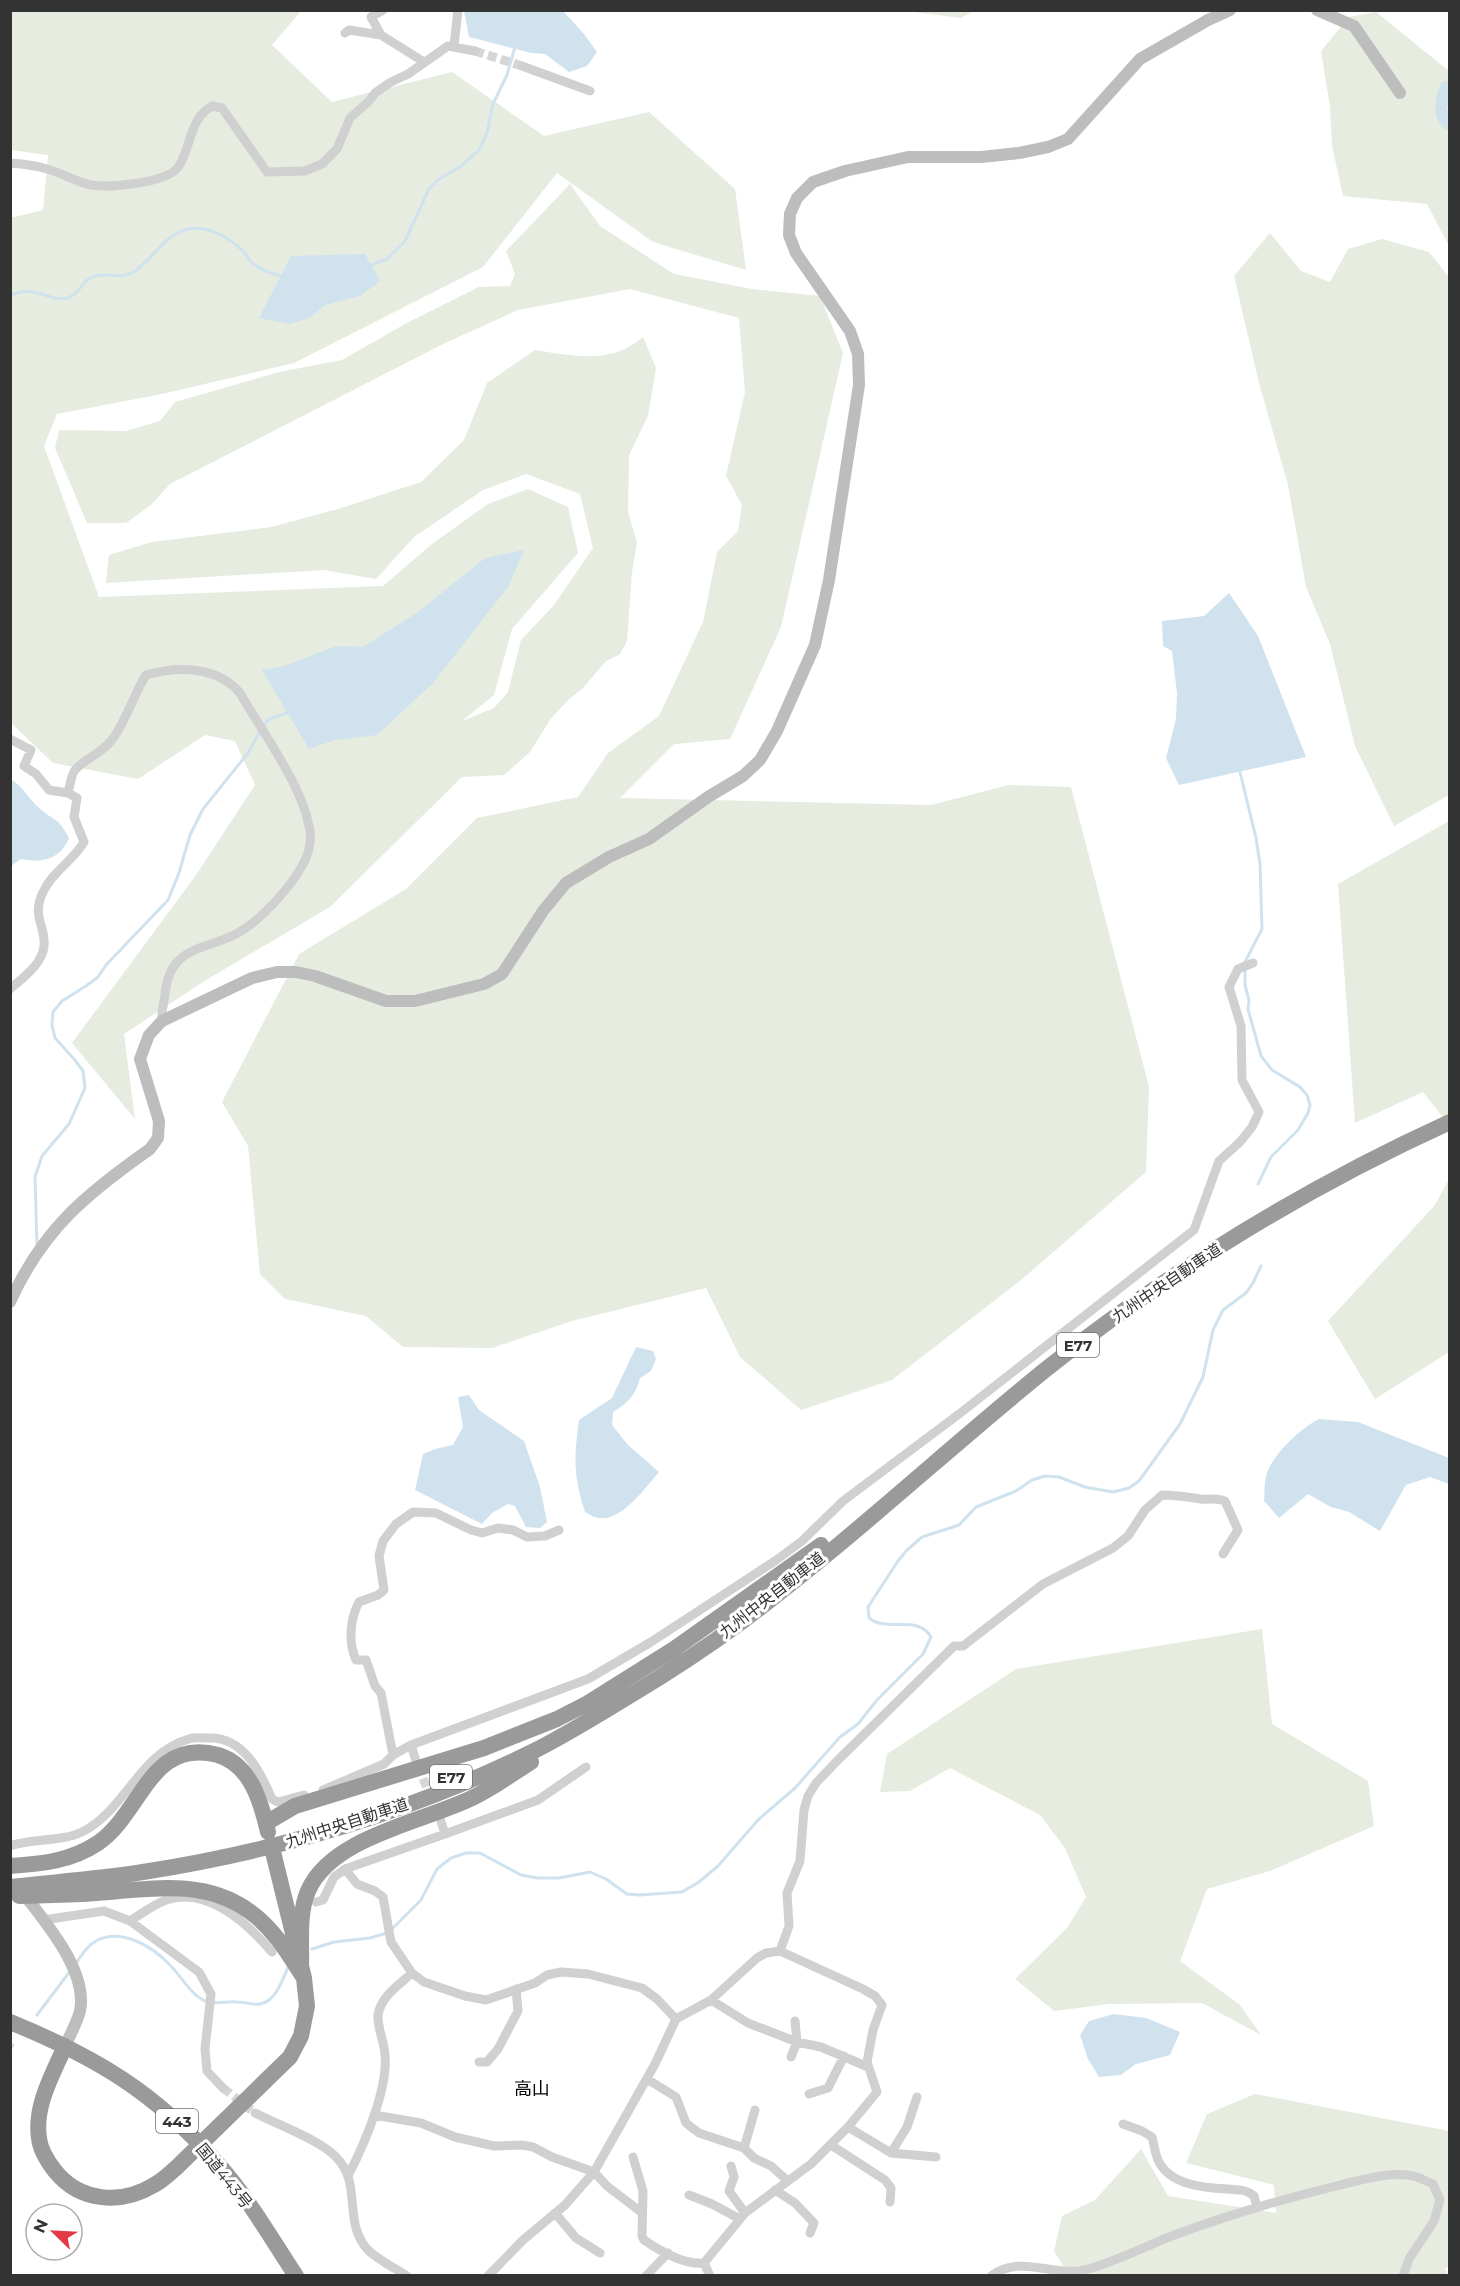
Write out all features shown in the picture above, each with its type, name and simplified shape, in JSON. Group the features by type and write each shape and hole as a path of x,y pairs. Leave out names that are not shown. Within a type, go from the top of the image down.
{"highway":[{"name":"九州中央自動車道","path":"10,1878 111,1868 191,1856 278,1836 412,1793 518,1748 565,1724 637,1683 733,1617 834,1537 1043,1362 1122,1303 1208,1245 1306,1186 1380,1146 1449,1113"},
{"name":"九州中央自動車道","path":"10,1887 144,1872 233,1856 286,1843 381,1814 532,1752 641,1689 743,1620 810,1567 1032,1381 1117,1316 1212,1252 1310,1193 1449,1122"},
{"path":"10,1866 49,1863 77,1856 100,1842 116,1827 155,1773 170,1760 185,1753 205,1752 224,1757 238,1766 251,1780 267,1827 295,1806 484,1748 568,1713 639,1673 834,1537"},
{"path":"302,1973 303,1905 317,1873 335,1857 360,1843 472,1798 683,1670 743,1620"},
{"path":"65,2046 40,2109 39,2139 48,2163 63,2181 87,2196 110,2198 131,2196 155,2185 176,2168 290,2057 301,2036 307,2006 302,1973 273,1852"},
{"path":"19,1897 179,1886 205,1890 229,1899 250,1911 278,1939 302,1973"},
{"name":"国道443号","path":"10,2022 65,2046 131,2082 168,2111 219,2164 296,2276"}],"street":[{"path":"381,35 371,17 383,10"},
{"path":"454,46 458,10"},
{"path":"10,1302 39,1250 59,1223 83,1199 150,1149 158,1138 159,1121 140,1059 149,1035 162,1021 252,978 276,972 296,972 315,976 386,1001 415,1000 484,984 502,974 543,911 566,883 609,857 649,839 708,797 743,776 760,760 777,730 815,645 829,580 859,385 858,354 850,331 796,253 789,235 790,214 797,198 813,182 844,171 908,157 981,157 1010,154 1048,147 1068,139 1140,59 1230,10"},
{"path":"1317,10 1354,26 1400,93"},
{"path":"345,33 349,30 381,35 424,62"},
{"path":"10,163 47,169 90,185 112,186 151,180 170,174 179,167 197,119 203,111 212,106 222,108 267,172 305,171 322,164 337,149 350,118 375,93 408,74 442,48 454,46 475,51"},
{"path":"522,66 590,91"},
{"path":"68,793 74,771 100,753 114,738 146,675 173,670 203,671 231,683 240,693 297,793 308,820 311,838 301,865 291,881 260,916 235,934 195,948 174,966 168,975 162,1021"},
{"path":"10,739 31,750 24,766 36,774 49,790 68,793 77,798 74,817 84,842 78,852 49,881 43,891 38,917 44,947 35,966 10,989"},
{"path":"10,1846 82,1832 107,1813 143,1770 174,1745 189,1738 218,1738 239,1746 263,1778 272,1799 278,1802 321,1791 384,1764 393,1755 411,1745 588,1678 651,1642 775,1562 802,1541 843,1501 1194,1230 1219,1161 1240,1142 1252,1127 1259,1112 1242,1080 1241,1026 1229,987 1238,969 1253,963"},
{"path":"780,1951 789,1926 787,1893 800,1861 804,1810 808,1796 816,1783 836,1762 954,1646 963,1646 1043,1584 1113,1548 1128,1536 1145,1510 1162,1495 1179,1494 1204,1499 1219,1498 1226,1501 1238,1530 1223,1554"},
{"path":"393,1755 386,1730 381,1693 375,1686 366,1660 356,1660 351,1634 353,1614 359,1602 384,1590 379,1556 383,1540 396,1524 413,1512 436,1513 482,1533 498,1528 513,1530 527,1537 545,1536 559,1530"},
{"path":"411,1745 416,1761"},
{"path":"316,1902 322,1900 334,1877 345,1869 538,1800 586,1767"},
{"path":"440,1818 446,1834"},
{"path":"345,1869 357,1884 380,1893 385,1902 391,1942 412,1973 424,1982 465,1996 486,2000 535,1983 547,1975 561,1972 588,1974 642,1988 657,1999 676,2019"},
{"path":"19,1897 43,1920 58,1941 80,1982 80,2011 65,2046"},
{"path":"130,1921 166,1900 186,1897 201,1898 231,1913 253,1930 272,1952"},
{"path":"43,1920 104,1911 130,1921 199,1971 211,1994 206,2049 207,2071 223,2088"},
{"path":"488,2276 578,2192 594,2172 647,2079 676,2019 711,2000 756,1958 766,1953 780,1951 837,1975 863,1989 882,2004 873,2030 868,2067 877,2092 848,2127 811,2164 742,2216 704,2263 695,2264 644,2240 641,2212 644,2191 633,2157"},
{"path":"349,2174 360,2153 374,2115 383,2079 386,2057 378,2016 386,1996 412,1973"},
{"path":"479,2062 487,2062 498,2049 518,2011 516,1989"},
{"path":"711,2000 748,2023 796,2043 821,2047 868,2067"},
{"path":"791,2057 796,2043 795,2022"},
{"path":"809,2094 828,2088 844,2056"},
{"path":"647,2079 676,2097 686,2123 699,2133 744,2148 754,2158 771,2166 788,2181"},
{"path":"891,2153 906,2127 917,2097"},
{"path":"744,2148 755,2110"},
{"path":"255,2113 336,2156 349,2174 356,2230 369,2250 407,2276"},
{"path":"374,2115 421,2123 456,2137 495,2146 533,2147 552,2157 594,2172 608,2187 641,2212"},
{"path":"1123,2124 1152,2137 1158,2160 1166,2172 1176,2180 1223,2189 1246,2190 1254,2196 1257,2207"},
{"path":"848,2127 891,2153 936,2157"},
{"path":"831,2145 885,2180 891,2188 890,2202"},
{"path":"731,2166 734,2177 729,2191 742,2216"},
{"path":"991,2276 1002,2269 1024,2265 1043,2266 1066,2272 1086,2270 1169,2237 1257,2207 1293,2196 1396,2175 1415,2176 1433,2184 1440,2200 1434,2221 1409,2259 1403,2276"},
{"path":"775,2190 795,2203 814,2223 810,2234"},
{"path":"689,2195 742,2216"},
{"path":"555,2213 576,2238 600,2253"},
{"path":"646,2276 668,2253"},
{"path":"704,2263 710,2276"}],"shaded area":[{"path":"11,10 301,11 272,45 332,102 452,72 544,136 649,112 735,189 746,270 653,242 557,173 483,267 294,363 162,394 57,414 44,446 99,597 383,586 432,544 488,504 528,489 568,507 578,553 512,629 494,695 462,721 494,708 508,692 521,640 554,605 593,548 580,494 526,474 483,490 414,537 376,579 324,570 106,583 109,555 152,542 271,527 338,509 421,482 464,440 487,383 535,350 578,356 605,355 631,346 643,337 656,368 648,416 629,455 628,512 637,542 632,572 627,641 620,654 606,661 582,689 568,700 550,720 530,752 504,775 462,777 330,907 206,980 124,1034 135,1119 72,1043 196,875 255,785 235,741 205,735 138,779 53,763 11,723 10,218 43,210 48,155 11,150"},
{"path":"906,11 974,11 961,18"},
{"path":"1376,12 1449,71 1449,246 1427,204 1343,196 1332,146 1330,107 1321,51 1349,17"},
{"path":"570,184 600,226 674,274 752,289 820,296 843,353 781,627 730,739 674,744 620,798 931,805 1009,785 1071,787 1149,1087 1146,1172 1021,1280 892,1380 801,1410 740,1357 706,1288 572,1321 492,1348 403,1347 366,1316 285,1299 260,1274 248,1146 222,1102 299,954 406,889 477,818 578,797 608,753 659,716 703,622 717,552 738,531 742,505 726,476 745,392 739,318 630,289 518,310 443,344 170,484 151,505 126,523 87,523 55,448 59,430 126,431 160,421 175,402 279,372 342,360 405,324 479,287 510,286 515,274 506,251"},
{"path":"1270,233 1301,271 1330,282 1348,249 1382,239 1429,252 1449,277 1449,795 1394,826 1355,746 1330,644 1306,587 1288,485 1259,383 1234,276"},
{"path":"1449,821 1449,1125 1423,1092 1355,1123 1338,884"},
{"path":"1449,1179 1449,1352 1375,1399 1328,1321 1435,1205"},
{"path":"1262,1629 1272,1724 1368,1781 1374,1826 1270,1871 1207,1889 1180,1961 1240,2005 1261,2035 1202,2003 1109,2004 1054,2011 1015,1979 1067,1928 1086,1897 1065,1848 1040,1815 950,1768 910,1791 880,1792 887,1754 1016,1669"},
{"path":"1255,2094 1449,2131 1450,2266 1445,2268 1448,2275 1069,2275 1054,2251 1062,2216 1095,2200 1141,2149 1168,2196 1276,2213 1274,2185 1186,2163 1207,2114"}],"water":[{"path":"464,11 563,11 597,52 587,66 569,72 545,54 531,53 469,37"},
{"path":"1449,81 1449,101 1446,108 1449,111 1449,131 1439,122 1435,109 1442,82"},
{"path":"365,254 380,281 360,296 325,305 311,317 290,324 259,318 291,256"},
{"path":"524,550 508,587 433,683 377,735 335,740 309,749 262,670 285,666 336,646 363,647 418,612 485,558"},
{"path":"1229,593 1258,636 1306,757 1179,785 1166,758 1176,719 1177,693 1172,651 1163,646 1162,621 1204,616"},
{"path":"10,779 43,812 58,822 69,838 61,851 50,858 21,859 11,866"},
{"path":"636,1347 653,1351 656,1359 651,1371 640,1378 631,1398 613,1412 612,1425 628,1445 659,1472 632,1502 616,1515 597,1518 585,1512 578,1487 576,1456 579,1420 612,1398"},
{"path":"469,1395 479,1410 524,1441 540,1487 547,1522 540,1528 526,1527 515,1506 508,1504 492,1513 482,1524 415,1490 423,1454 453,1445 463,1427 458,1397"},
{"path":"1319,1419 1358,1422 1449,1458 1449,1484 1430,1477 1406,1485 1380,1531 1349,1512 1331,1507 1308,1494 1279,1518 1264,1501 1267,1473 1276,1457 1289,1442 1304,1428"},
{"path":"1114,2014 1146,2018 1180,2032 1170,2055 1136,2064 1121,2075 1099,2077 1088,2059 1080,2035 1089,2021"}],"waterway":[{"path":"369,266 387,259 405,241 429,189 479,150 487,133 493,104 507,75 515,47"},
{"path":"10,296 34,292 55,298 68,298 75,294 85,282 97,275 122,276 132,273 171,237 181,231 191,229 203,229 219,234 239,247 258,267 285,277"},
{"path":"37,1245 35,1177 42,1156 69,1124 85,1088 83,1071 55,1038 52,1025 53,1012 62,1001 98,977 106,965 168,900 190,835 203,809 248,753 269,719 290,712"},
{"path":"1239,768 1260,864 1262,929 1245,962 1248,1009 1261,1056 1272,1070 1300,1087 1307,1095 1310,1105 1298,1130 1271,1157 1258,1184"},
{"path":"392,1929 421,1900 437,1869 451,1858 466,1853 480,1853 521,1875 537,1878 559,1878 590,1872 606,1879 627,1894 682,1892 699,1882 718,1866 758,1820 795,1788 840,1737 858,1724 877,1700 923,1654 931,1637 925,1630 918,1626 885,1624 869,1618 868,1607 907,1550 922,1537 959,1525 976,1507 1045,1476 1059,1477 1085,1487 1113,1492 1129,1488 1139,1481 1180,1424 1203,1377 1213,1330 1223,1310 1246,1293 1261,1266"},
{"path":"312,1949 334,1942 370,1938 387,1933"},
{"path":"75,1965 87,1948 96,1941 106,1937 126,1938 146,1946 163,1958 191,1990 205,2001 257,2004 266,2002 275,1994 289,1965"},
{"path":"37,2015 71,1970"},
{"path":"10,2050 13,2045"}],"tunnel":[{"path":"475,51 522,66"},
{"path":"418,1766 431,1798"},
{"path":"223,2088 255,2113"}],"district":[{"name":"高山","path":"532,2089"}]}
